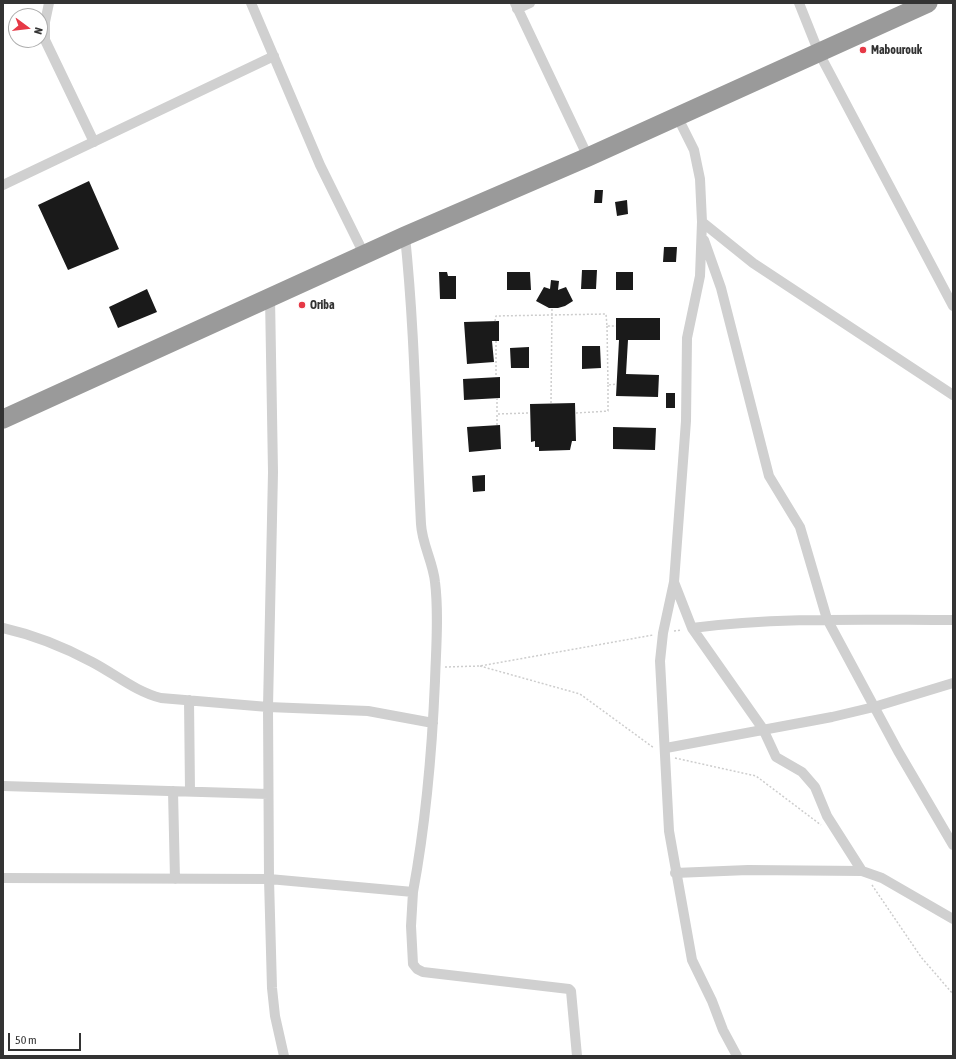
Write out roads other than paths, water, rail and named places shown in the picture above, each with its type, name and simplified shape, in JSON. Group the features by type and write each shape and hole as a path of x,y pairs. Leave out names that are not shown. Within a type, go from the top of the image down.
{"highway":[{"path":"3,419 270,297 365,256 405,236 588,157 928,3"}],"street":[{"path":"49,3 45,22 45,40 94,142"},
{"path":"251,3 320,165 365,256"},
{"path":"530,3 516,6 588,157"},
{"path":"799,3 819,53 953,306"},
{"path":"3,185 274,56"},
{"path":"677,116 694,150 700,179 702,234 700,276 687,338 686,421 674,582 663,633 660,661 666,748 669,831 692,960 712,1001 729,1044 737,1056"},
{"path":"702,222 753,263 953,395"},
{"path":"702,234 721,288 769,476 800,527 827,620 874,707 953,844"},
{"path":"405,236 417,393 421,527 436,582 436,668 433,723 429,782 413,892 411,926 413,964 416,969 423,972 569,989 571,991 577,1056"},
{"path":"270,297 273,472 268,707 269,879 272,988 275,1016 284,1056"},
{"path":"674,582 692,628 763,729 776,757 802,772 815,787 827,816 862,870"},
{"path":"692,628 722,624 827,620 953,620"},
{"path":"3,628 32,635 66,649 156,697 268,707 368,711 433,723"},
{"path":"666,748 874,707 953,683"},
{"path":"189,700 190,791"},
{"path":"3,786 268,794"},
{"path":"173,791 175,878"},
{"path":"676,873 748,870 862,870 882,878 953,919"},
{"path":"3,878 269,879 413,892"}],"place":[{"name":"Mabourouk","path":"863,50"},
{"name":"Oriba","path":"302,305"}]}
